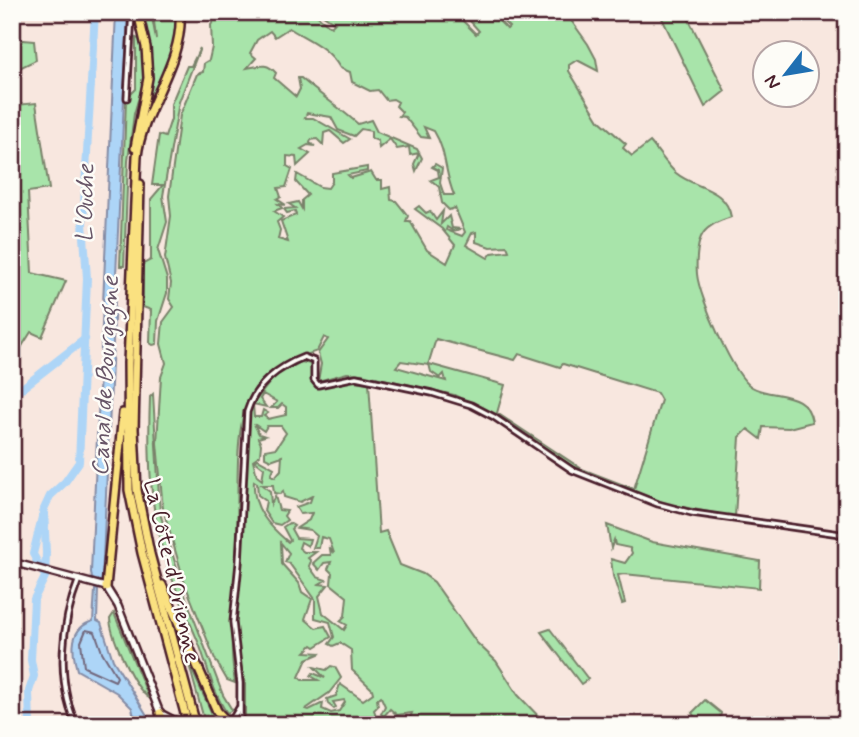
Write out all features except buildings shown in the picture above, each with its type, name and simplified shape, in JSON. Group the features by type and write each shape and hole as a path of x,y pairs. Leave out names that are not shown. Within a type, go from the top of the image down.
{"highway":[{"path":"134,194 136,133 145,98 148,71 138,12"},
{"name":"La Côte-d'Orienne","path":"182,12 177,43 139,144 134,194 127,460 133,516 190,723"},
{"name":"La Côte-d'Orienne","path":"182,12 182,43 147,132 140,172 134,458 140,512 190,723"},
{"path":"104,587 128,363"},
{"path":"150,554 217,711 228,723"},
{"path":"160,713 165,725"}],"main road":[{"path":"16,562 104,587 118,606 160,713 190,723"}],"street":[{"path":"127,98 132,12"},
{"path":"240,725 233,622 239,564 240,505 247,412 258,389 271,376 295,360 313,359 314,380 318,384 356,377 410,387 471,405 511,427 572,470 658,504 692,513 847,535"},
{"path":"76,725 63,660 65,622 79,579"},
{"path":"228,723 240,706"}],"green space":[{"path":"141,12 151,12 156,39 153,12 178,12 175,45 148,110 145,109 151,67"},
{"path":"219,12 313,12 331,27 335,23 319,12 454,12 476,34 479,31 462,12 490,12 507,29 509,27 493,12 565,12 596,59 598,71 577,60 569,65 569,71 599,120 626,144 623,148 632,156 650,142 676,173 716,194 728,207 731,217 706,229 698,250 699,285 711,317 727,353 745,380 760,391 788,397 803,404 812,422 789,428 763,427 761,439 748,429 740,437 735,517 667,504 573,468 506,421 454,395 362,374 347,373 318,381 321,364 318,353 328,339 324,337 317,351 269,373 255,389 244,413 239,448 232,629 235,683 227,680 215,659 185,584 163,509 157,443 161,377 166,363 161,344 163,322 174,307 169,299 171,283 165,258 171,216 169,196 180,115 197,74 203,72 204,63 209,60 212,47 211,25","holes":["289,28 324,50 340,68 350,72 352,82 370,91 378,90 386,100 393,99 398,102 396,106 402,112 399,116 405,117 421,137 429,138 424,127 434,131 454,195 444,195 440,183 442,168 435,164 432,167 438,170 439,177 431,180 439,187 442,203 449,210 455,208 465,232 462,236 446,230 447,227 453,231 461,229 452,228 449,216 441,224 443,211 436,220 430,211 426,213 419,206 415,209 442,229 455,245 447,263 427,250 410,221 406,221 408,216 396,201 391,200 390,187 382,189 382,180 376,180 371,172 351,178 348,175 367,171 367,167 332,173 332,182 328,188 320,187 297,174 296,182 308,195 302,200 302,209 298,202 289,204 295,208 284,209 287,213 295,211 296,215 281,221 288,242 278,239 280,230 277,222 283,217 274,211 282,208 278,204 286,205 277,199 281,197 278,188 286,187 292,169 287,166 287,156 296,157 297,166 310,154 301,149 308,145 315,146 310,143 311,140 317,139 323,145 324,133 330,131 344,143 350,139 313,118 305,118 307,113 331,117 338,130 354,136 361,129 371,131 371,138 378,141 379,148 390,139 397,149 409,147 410,155 419,153 414,164 416,171 422,158 417,149 377,132 371,120 358,124 301,78 298,78 300,89 296,97 274,78 276,73 269,67 247,68 256,58 250,53 257,40 270,31 275,37","476,232 476,242 490,247 507,246 509,251 492,253 488,258 466,245 472,233","436,339 515,360 519,354 560,367 563,364 657,393 661,400 634,489 582,469 497,413 505,385 429,364 431,372 440,378 444,374 446,381 396,367 401,361 428,365"]},
{"path":"659,12 685,12 725,91 705,107"},
{"path":"136,38 139,39 143,54 143,83 134,114 128,161 124,266 120,266 126,99 136,89"},
{"path":"12,39 34,41 36,60 13,71 17,105 36,103 49,189 28,192 32,273 66,281 42,337 31,332 19,351 12,355"},
{"path":"200,48 179,102 163,196 167,222 158,250 167,279 167,293 158,321 157,344 153,345 150,343 151,310 143,307 143,264 151,260 151,199 163,185 152,185 159,135 165,137 171,119 171,104 187,66 191,66"},
{"path":"301,362 311,364 313,384 318,388 343,380 369,383 379,533 386,531 400,565 423,574 434,582 477,643 496,661 518,695 547,725 413,725 410,718 412,713 397,715 390,709 384,716 381,714 385,706 381,697 377,699 378,706 374,710 377,718 373,725 245,725 245,684 236,641 235,619 242,564 249,412 253,405 254,417 261,417 263,410 268,413 264,416 268,419 286,415 286,407 282,404 278,408 271,408 277,402 263,394 260,399 266,407 253,404 274,377","holes":["254,424 264,431 267,426 281,426 286,433 276,448 265,450 265,457 271,460 282,456 281,470 275,477 271,475 274,468 258,459 255,461 264,468 262,480 257,476 253,460 260,455 261,444 258,438 265,436 259,434","254,481 257,483 258,495 266,501 264,511 272,523 280,525 287,520 284,516 287,511 279,510 275,496 271,504 270,491 262,485 273,485 274,493 280,494 283,491 284,497 300,502 312,496 310,502 296,507 300,514 312,513 309,520 297,528 310,530 317,536 313,548 319,548 321,537 329,539 334,553 330,549 331,555 322,555 313,563 319,570 324,563 331,562 328,569 332,573 331,584 347,597 345,616 340,621 347,625 344,630 323,613 319,596 328,585 319,584 326,580 317,577 309,566 311,561 308,558 316,552 304,552 299,548 301,542 308,546 310,539 296,538 291,529 294,526 289,523 283,527 290,540 288,542 263,515 254,491","281,543 289,553 285,562 289,563 315,599 315,618 330,622 334,637 329,644 333,646 340,643 351,650 352,670 372,689 373,693 363,700 340,684 336,696 327,699 334,709 336,707 333,702 344,700 339,711 331,713 322,709 323,703 306,709 329,693 341,678 335,667 331,666 326,670 314,667 325,678 313,673 311,676 318,680 302,680 299,677 307,659 321,653 305,652 312,645 315,647 331,637 325,626 316,628 305,619 312,599 302,592 299,583 282,564"]},
{"path":"153,394 160,513 185,595 223,695 232,710 227,713 214,688 172,580 160,539 150,458 150,397"},
{"path":"607,525 652,542 760,561 759,588 624,574 618,575 625,603 622,604 611,559 625,563 632,553 630,548 615,545 614,540 611,548"},
{"path":"114,613 149,698 130,673 119,649 111,627 110,619"},
{"path":"550,629 588,679 581,684 541,632"},
{"path":"188,661 212,714 222,725 205,723"},
{"path":"705,700 721,713 719,725 700,725 692,713"}],"water":[{"name":"Canal de Bourgogne","path":"116,12 128,12 102,582 92,579 91,572"},
{"path":"98,589 97,621 101,623 113,660 153,725 136,725 132,708 117,693 77,670 74,640 85,624 93,621 95,590"}],"waterway":[{"name":"L'Ouche","path":"30,725 29,691 34,676 31,660 34,599 45,577 44,509 50,496 65,482 79,462 87,278 83,223 95,12"},
{"name":"Canal de Bourgogne","path":"12,396 85,339"},
{"name":"L'Ouche","path":"43,513 33,554 43,573"}]}
